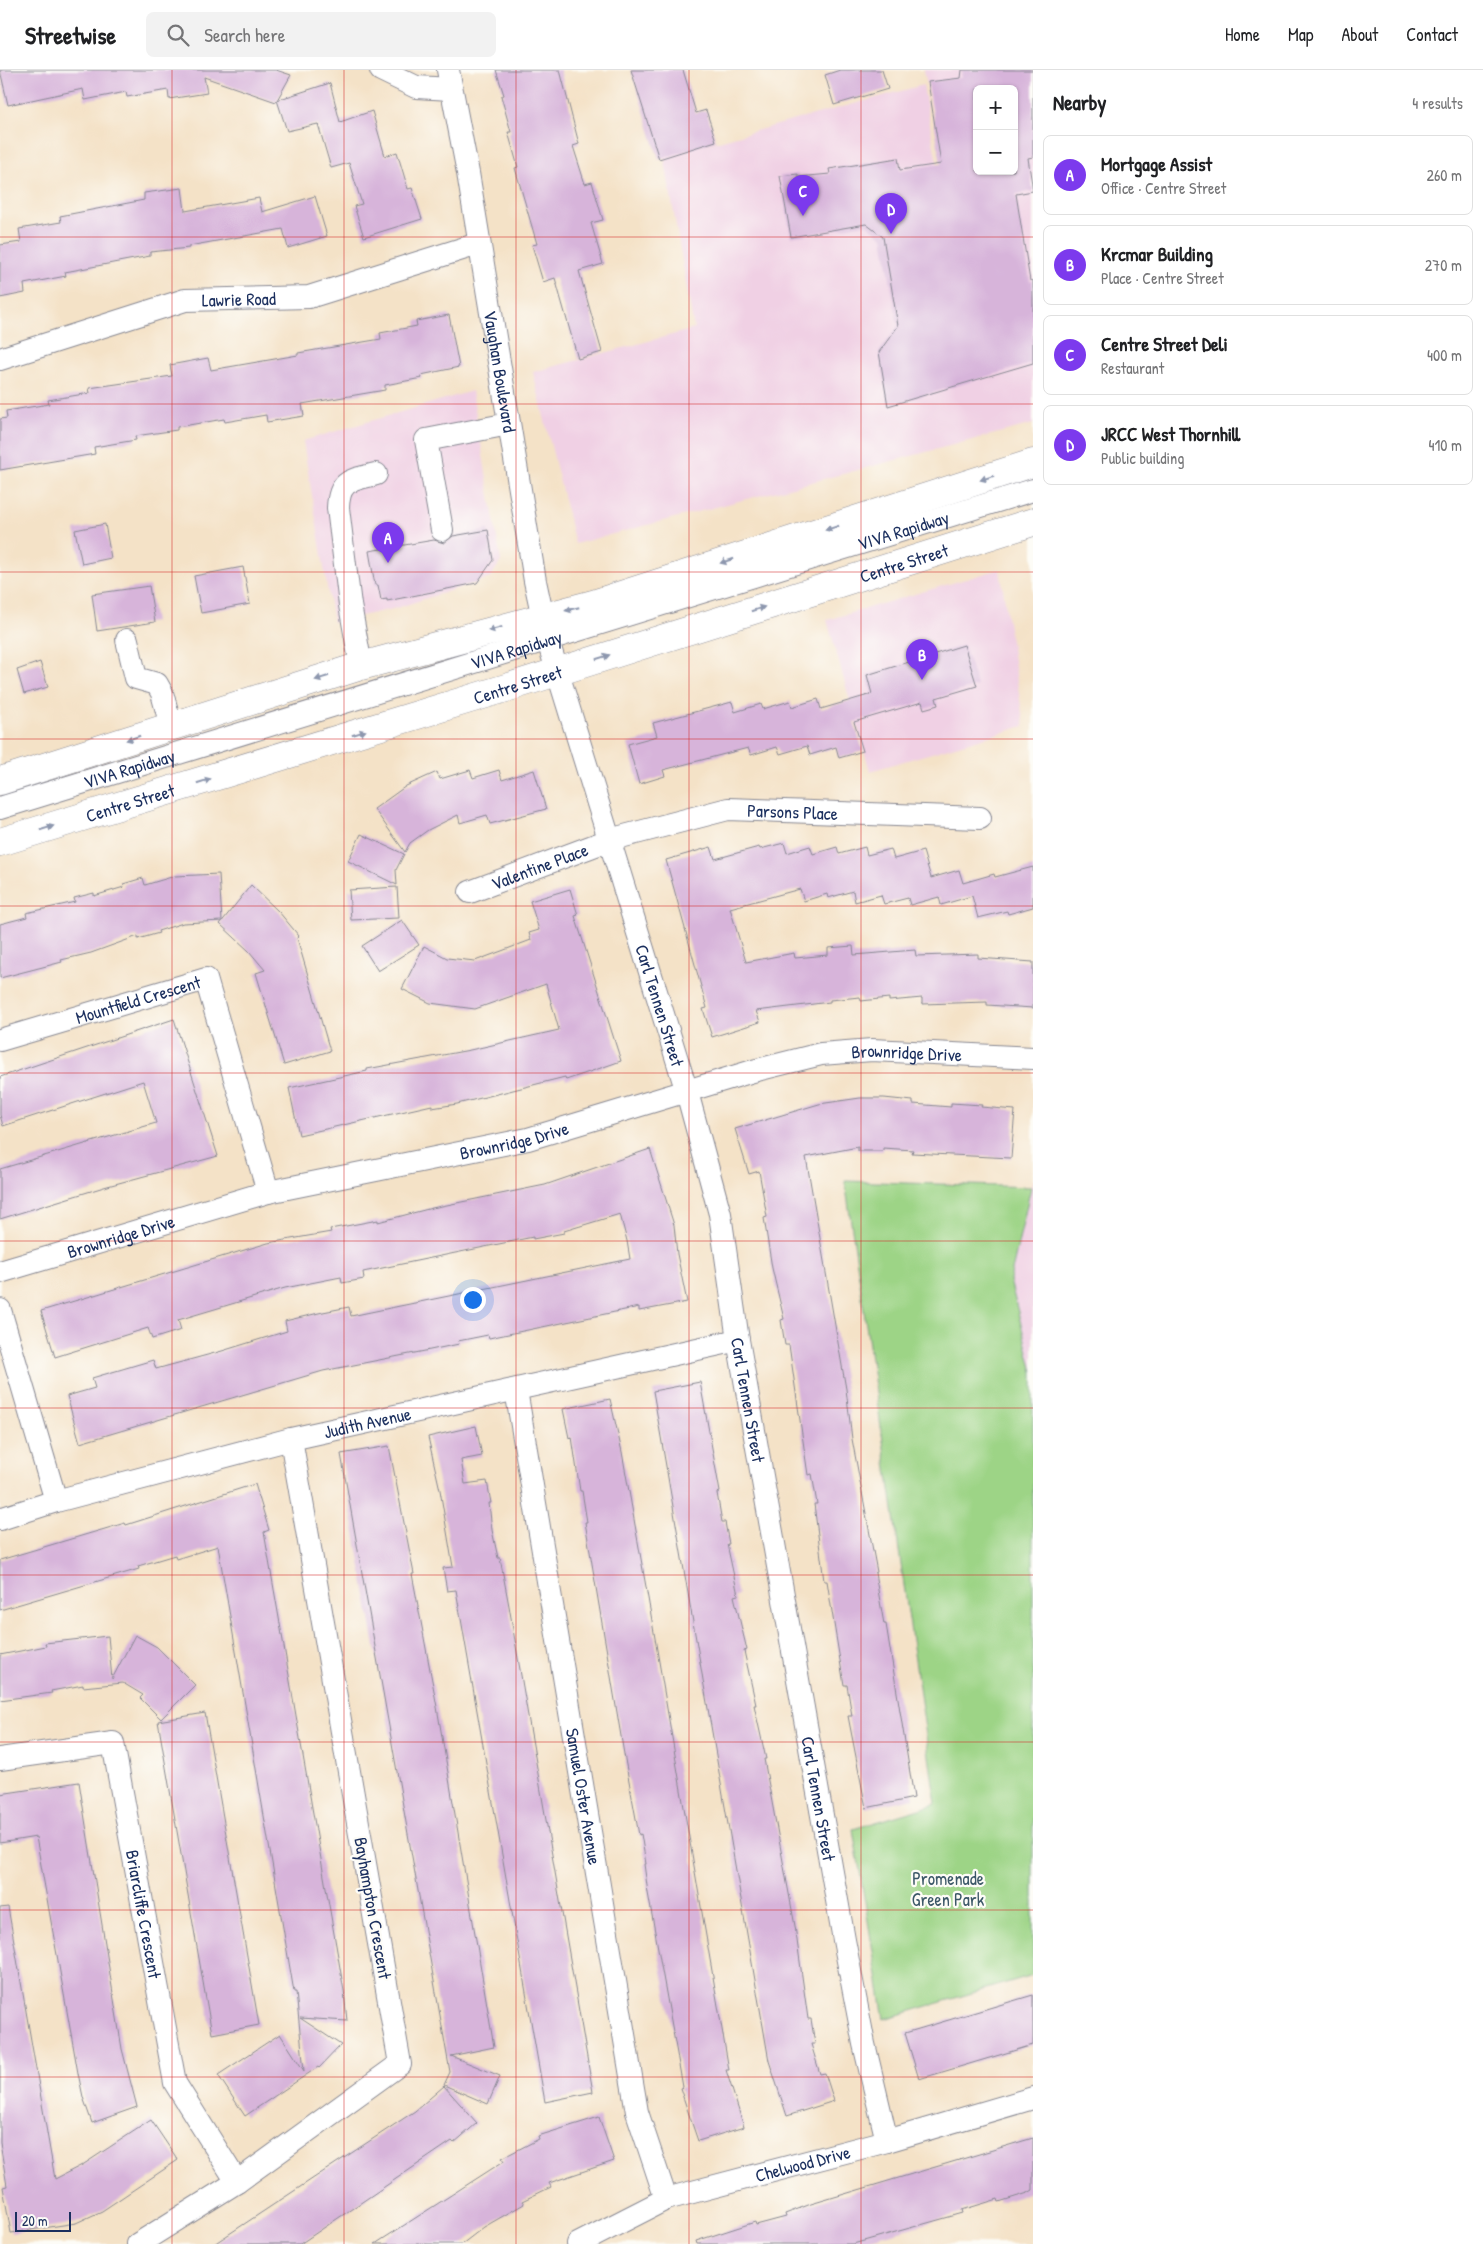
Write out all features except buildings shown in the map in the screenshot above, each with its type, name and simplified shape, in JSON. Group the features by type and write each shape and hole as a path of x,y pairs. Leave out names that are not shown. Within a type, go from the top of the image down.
{"main road":[{"path":"0,780 362,666 545,629 602,601 1033,463"},
{"name":"Centre Street","path":"0,842 557,672 1033,522"}],"street":[{"path":"381,70 416,86 449,80"},
{"name":"Vaughan Boulevard","path":"449,80 468,173 478,244 545,629 557,672"},
{"name":"Lawrie Road","path":"0,359 185,300 309,297 478,244"},
{"path":"442,530 426,440 509,424"},
{"path":"362,666 350,605 338,508 338,492 349,480 376,474"},
{"name":"VIVA Rapidway","path":"0,808 545,629 1033,490"},
{"path":"127,640 136,678 157,684 162,693 171,726"},
{"name":"Carl Tennen Street","path":"557,672 687,1092 720,1214 738,1340 860,2025 887,2141"},
{"name":"Parsons Place","path":"609,840 728,809 980,818"},
{"name":"Valentine Place","path":"470,892 609,840"},
{"name":"Mountfield Crescent","path":"0,1040 206,979 268,1192"},
{"name":"Brownridge Drive","path":"0,1272 268,1192 528,1139 821,1054 872,1050 1033,1058"},
{"path":"0,1310 56,1501"},
{"name":"Judith Avenue","path":"0,1519 56,1501 291,1439 738,1340"},
{"name":"Samuel Oster Avenue","path":"516,1390 637,2112 666,2199"},
{"name":"Bayhampton Crescent","path":"138,2244 237,2182 400,2064 291,1439"},
{"name":"Briarcliffe Crescent","path":"0,1759 113,1743 175,2083 237,2182"},
{"name":"Chelwood Drive","path":"578,2244 666,2199 887,2141 1033,2098"}],"shaded area":[{"path":"924,70 1033,70 1033,424 575,544 533,372 694,329 664,156 923,85 935,152 984,382"},
{"path":"472,391 501,561 490,578 393,609 333,622 303,441"},
{"path":"1000,569 1024,726 870,771 827,620"},
{"path":"1033,1178 1033,1372 1010,1280"}],"green space":[{"name":"Promenade Green Park","path":"845,1181 1031,1187 1010,1280 1033,1372 1033,1975 884,2019 853,1829 936,1804"}],"place":[{"name":"Centre Street Deli","path":"803,216"},
{"name":"JRCC West Thornhill","path":"891,234"},
{"name":"Mortgage Assist","path":"388,563"},
{"name":"Krcmar Building","path":"922,680"}]}
